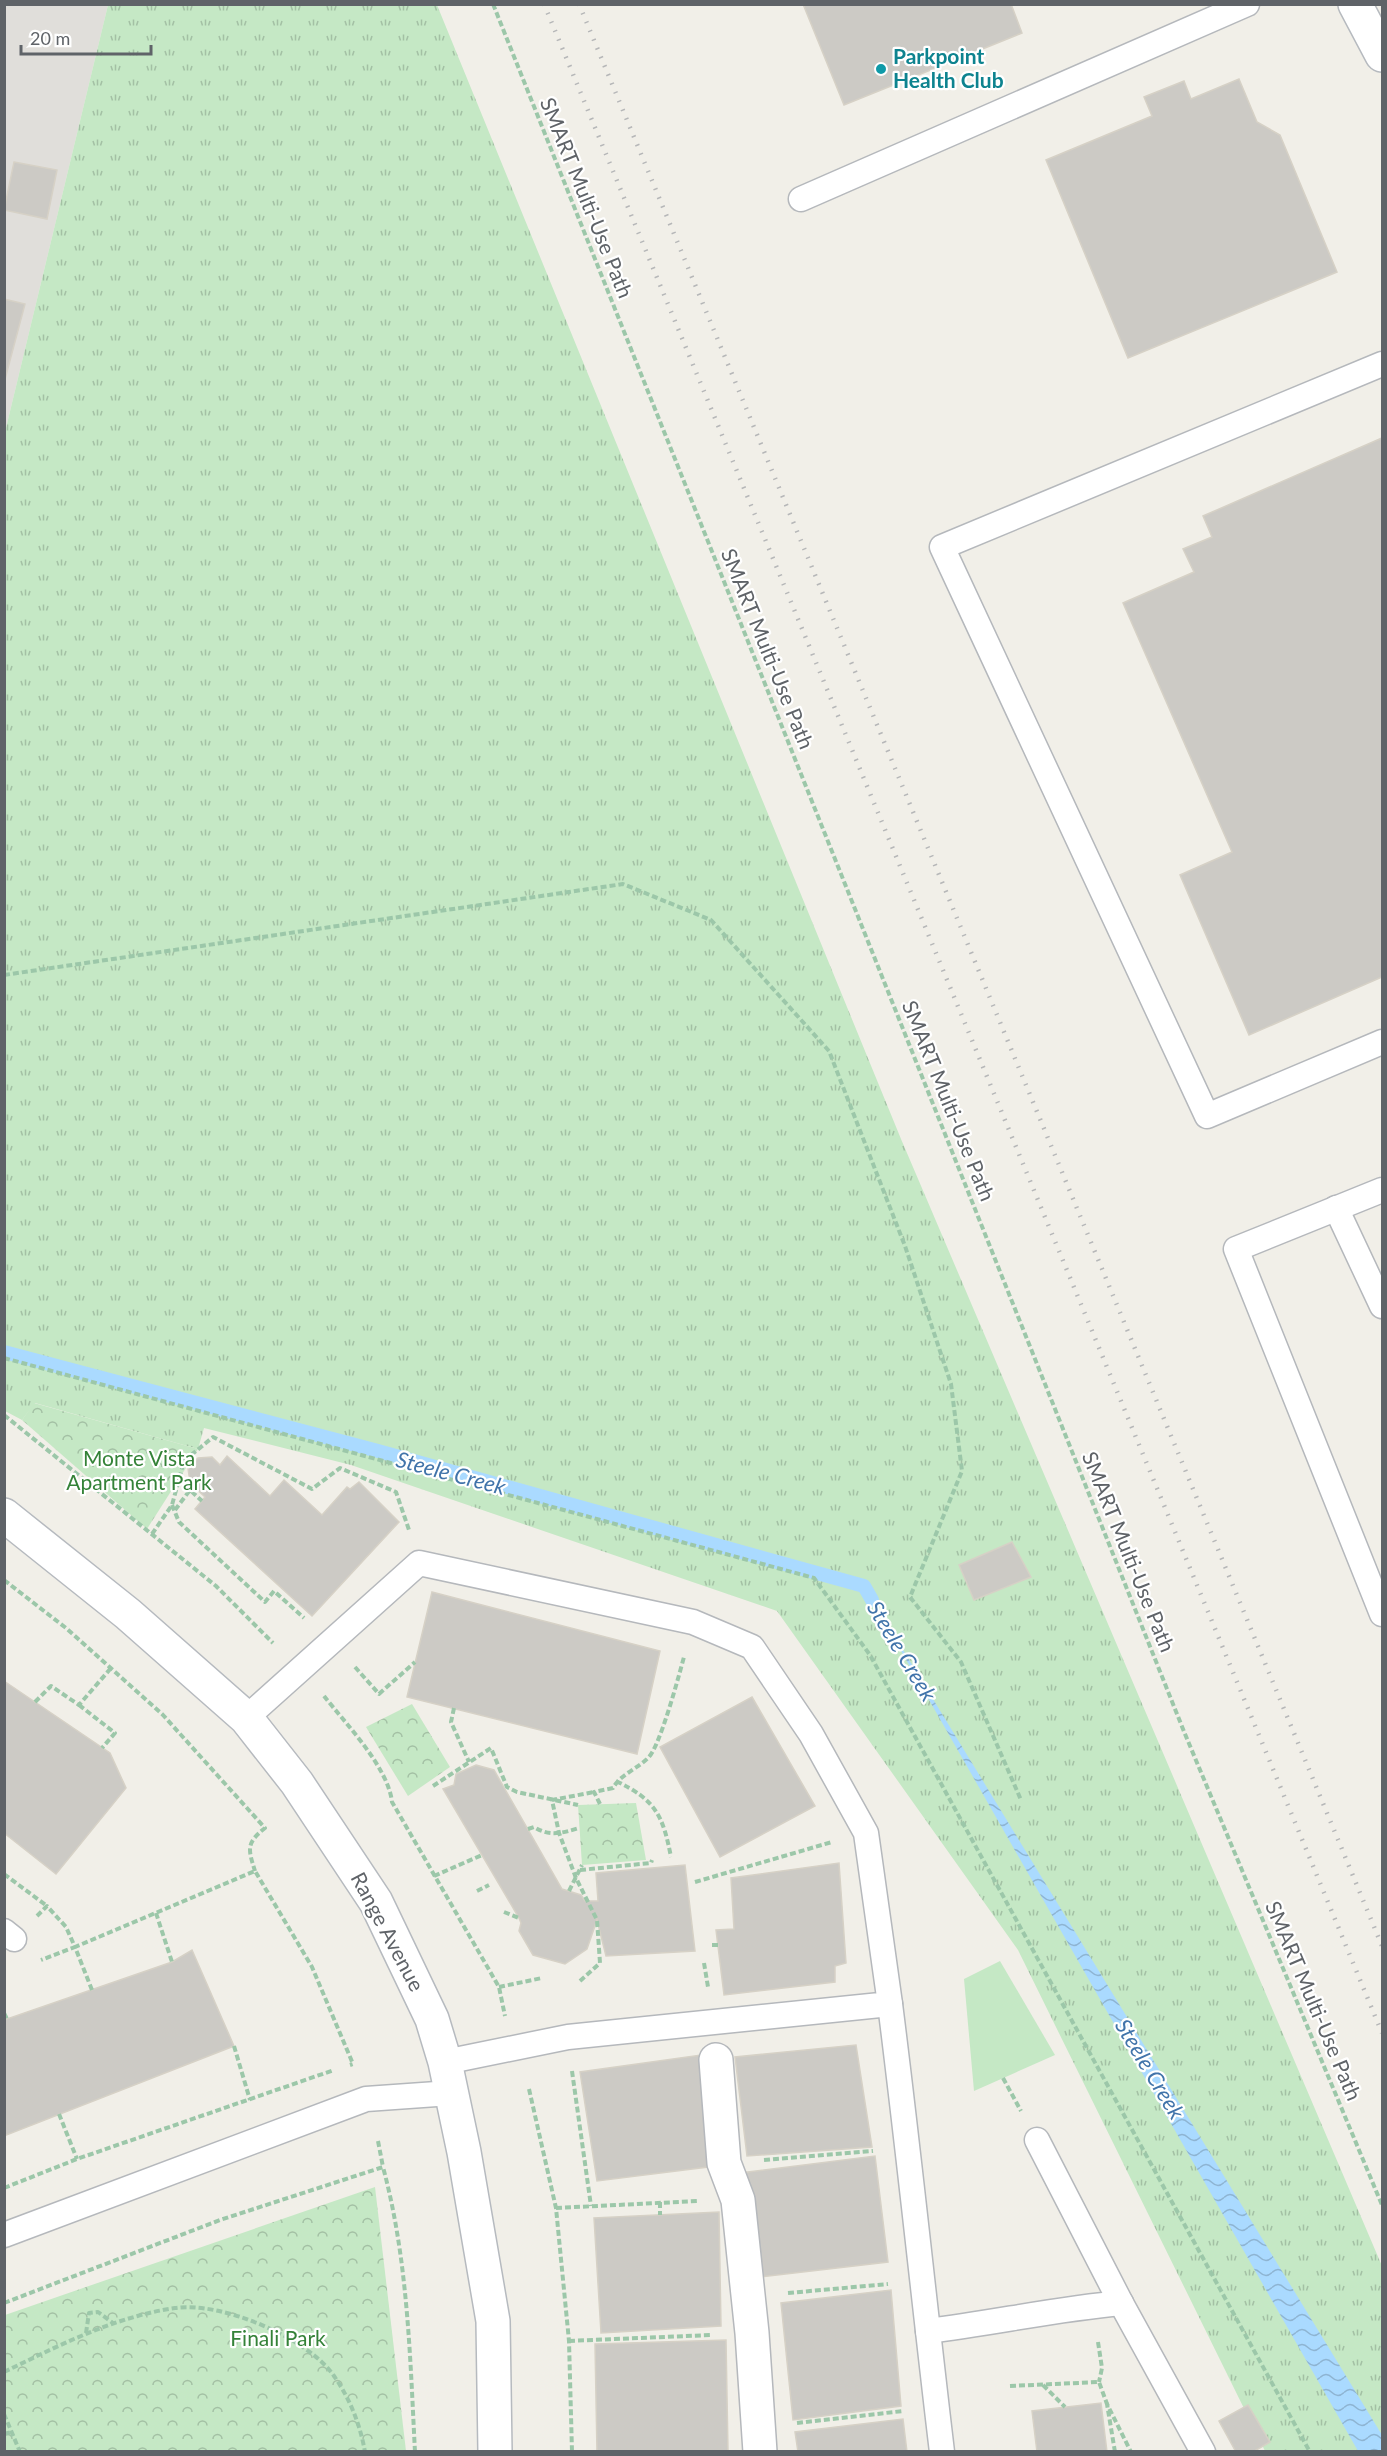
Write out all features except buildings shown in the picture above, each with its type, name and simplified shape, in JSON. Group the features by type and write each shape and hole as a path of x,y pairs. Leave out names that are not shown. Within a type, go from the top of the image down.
{"street":[{"path":"1355,4 1383,55"},
{"name":"Range Avenue","path":"4,1515 128,1614 246,1718 297,1783 376,1902 432,2019 448,2077 464,2152 493,2321 495,2451"},
{"path":"716,2060 724,2163 738,2200 752,2333 759,2440"}],"lane":[{"path":"801,200 1246,4"},
{"path":"1383,364 942,547 1207,1116 1383,1042"},
{"path":"1383,1190 1236,1248 1383,1614"},
{"path":"1336,1208 1383,1306"},
{"path":"246,1718 419,1563 693,1622 752,1647 811,1734 866,1833 909,2148 921,2281 942,2451"},
{"path":"4,2235 366,2099 448,2077 568,2037 890,2004"},
{"path":"1037,2140 1121,2303 1203,2451"},
{"path":"928,2331 992,2324 1080,2307 1121,2303"}],"path":[{"name":"SMART Multi-Use Path","path":"493,4 1185,1734 1383,2205"},
{"path":"4,975 622,884 711,920 829,1051 905,1246 951,1384 962,1471 910,1597 961,1662 1022,1800"},
{"path":"4,1358 814,1578 870,1655 1310,2451"},
{"path":"4,1415 216,1586 273,1643"},
{"path":"152,1534 172,1505 184,1461 213,1437 312,1489 340,1468 396,1492 419,1563"},
{"path":"174,1510 190,1490 202,1501"},
{"path":"172,1505 179,1522 265,1602 274,1591 306,1620"},
{"path":"4,2188 77,2159 353,2064 312,1967 255,1871 248,1851 253,1838 265,1827 163,1714 66,1628 5,1582"},
{"path":"552,1800 613,1788 616,1781 650,1757 675,1692 693,1622"},
{"path":"352,1663 379,1694 415,1662"},
{"path":"79,1706 111,1668"},
{"path":"35,1702 51,1686 115,1733 102,1748"},
{"path":"330,1687 323,1695 390,1787 392,1803 498,1987 506,2020"},
{"path":"454,1708 451,1722 469,1762"},
{"path":"433,1786 491,1748 507,1787 517,1792 578,1805"},
{"path":"616,1781 639,1792 664,1822 671,1857"},
{"path":"594,1792 600,1804"},
{"path":"552,1800 559,1833 576,1878 597,1920 600,1963 580,1980"},
{"path":"528,1829 534,1827 544,1833 559,1833 579,1828"},
{"path":"695,1882 866,1833"},
{"path":"434,1876 482,1855"},
{"path":"569,1891 581,1868 651,1863 652,1860"},
{"path":"92,1990 75,1947 255,1871"},
{"path":"4,1874 47,1906"},
{"path":"477,1891 489,1885"},
{"path":"504,1912 519,1918"},
{"path":"156,1914 172,1962"},
{"path":"704,1963 710,1996"},
{"path":"498,1987 542,1978"},
{"path":"4,2013 7,2019"},
{"path":"568,2037 591,2206"},
{"path":"234,2046 250,2100"},
{"path":"530,2089 556,2208 568,2341 572,2451"},
{"path":"59,2114 77,2159"},
{"path":"378,2141 396,2215 406,2286 415,2451"},
{"path":"724,2163 909,2148"},
{"path":"4,2303 220,2220 383,2167"},
{"path":"556,2208 738,2200"},
{"path":"660,2202 660,2215"},
{"path":"748,2297 921,2281"},
{"path":"4,2372 86,2333 113,2323 177,2307 207,2308 237,2315 292,2339 333,2374 360,2424 365,2451"},
{"path":"86,2333 89,2313 98,2312 113,2323"},
{"path":"568,2341 752,2333"},
{"path":"1098,2342 1102,2368 1099,2382 1107,2404 1131,2451"},
{"path":"1010,2386 1099,2382"},
{"path":"1043,2384 1065,2407"},
{"path":"1107,2404 1115,2451"},
{"path":"759,2440 936,2407"},
{"path":"4,2414 20,2451"},
{"path":"4,2434 12,2432"}],"shaded area":[{"path":"5,5 108,5 5,432"}],"green space":[{"path":"108,5 437,5 901,1139 1382,2266 1382,2451 1265,2451 1018,1950 777,1611 351,1465 204,1428 198,1449 35,1403 22,1420 5,1411 5,432"},
{"name":"Monte Vista Apartment Park","path":"34,1403 198,1449 147,1529 22,1420"},
{"path":"412,1704 450,1767 408,1796 366,1727"},
{"path":"636,1803 646,1860 582,1865 578,1805"},
{"path":"1000,1961 1055,2055 974,2091 964,1979"},
{"name":"Finali Park","path":"375,2187 406,2451 5,2451 5,2315"}],"water":[{"path":"864,1586 1382,2435 1382,2451 1358,2451"}],"waterway":[{"name":"Steele Creek","path":"4,1352 378,1451 864,1586 872,1600"}],"railway":[{"path":"544,4 1382,2033"},
{"path":"579,4 1382,1946"}],"place":[{"name":"Parkpoint Health Club","path":"881,69"}]}
